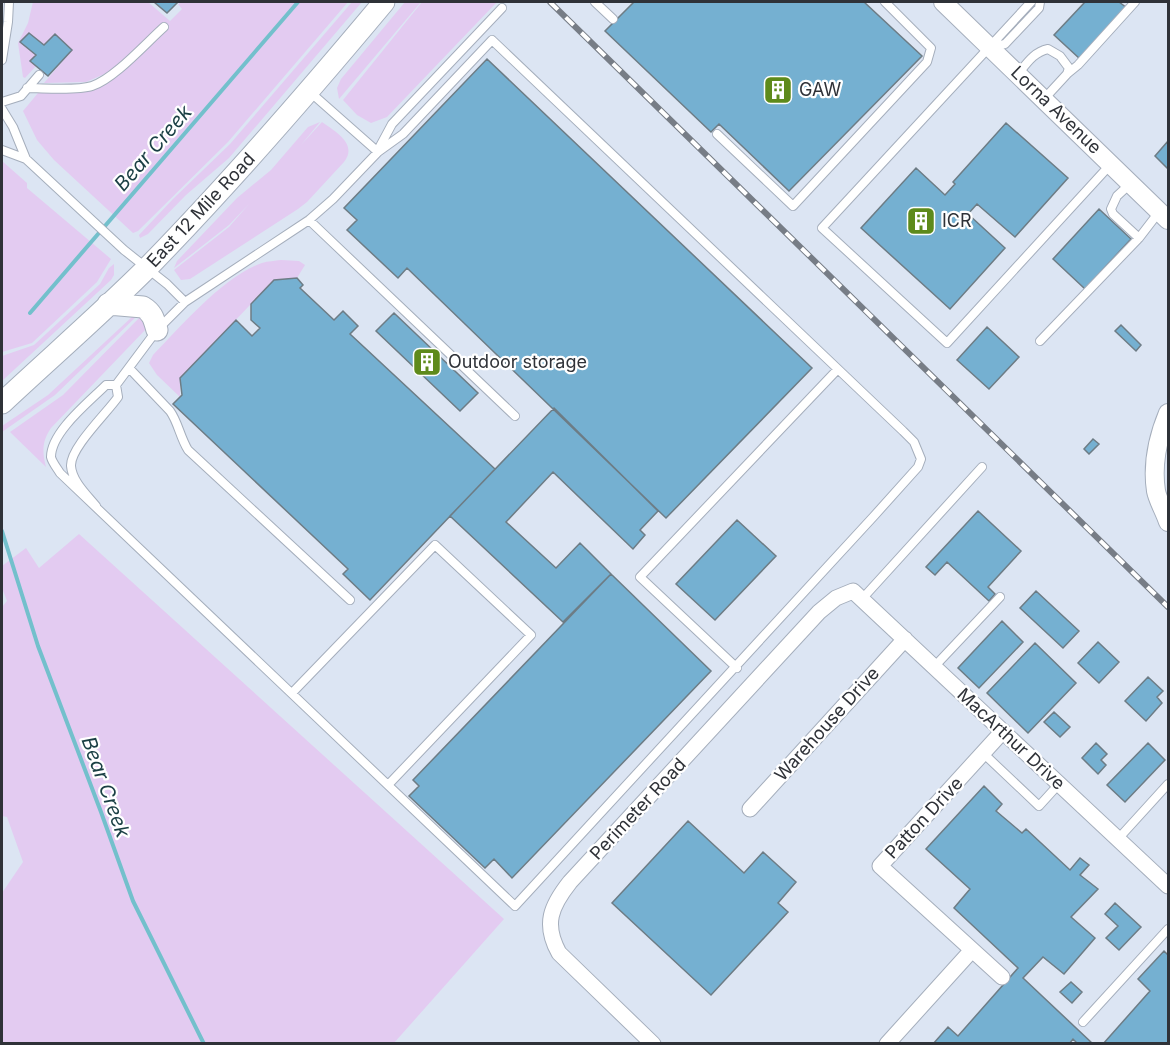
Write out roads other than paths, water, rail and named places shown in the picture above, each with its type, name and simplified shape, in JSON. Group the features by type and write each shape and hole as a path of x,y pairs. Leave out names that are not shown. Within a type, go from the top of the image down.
{"main road":[{"name":"East 12 Mile Road","path":"2,403 146,268 244,165 384,2"},
{"path":"108,304 143,307 154,318 157,330"}],"street":[{"name":"Lorna Avenue","path":"943,2 1164,215"},
{"path":"1168,413 1161,432 1156,459 1156,492 1168,522"},
{"name":"MacArthur Drive","path":"858,595 1168,886"},
{"name":"Perimeter Road","path":"653,1044 559,952 550,934 550,924 556,903 570,882 819,612 836,598 858,595"},
{"name":"Warehouse Drive","path":"750,809 905,639"},
{"name":"Patton Drive","path":"1002,977 880,866 1003,731"},
{"path":"887,1044 972,950"}],"lane":[{"path":"2,8 8,2"},
{"path":"2,60 8,22 8,2"},
{"path":"595,2 613,19"},
{"path":"717,134 793,206 927,62 931,48 885,2"},
{"path":"1031,2 822,228 947,343 1111,164"},
{"path":"990,48 1005,44 1039,8 1040,2"},
{"path":"1044,99 1135,2"},
{"path":"378,152 392,124 502,8"},
{"path":"27,88 92,86 119,70 165,27"},
{"path":"96,506 76,481 71,466 74,453 118,397 116,385 157,330 185,302 309,220 333,199 378,152 403,134 492,40 914,442 921,459 918,467 737,668 515,906 60,473 51,459 54,443 60,432 106,385 116,385"},
{"path":"1018,74 1036,53 1048,49 1054,51 1065,62 1069,68 1067,74"},
{"path":"26,159 2,103 21,96 39,75"},
{"path":"309,91 378,152"},
{"path":"2,150 26,159 112,239 185,302"},
{"path":"1131,183 1117,196 1111,209 1113,214 1139,238"},
{"path":"1040,341 1164,215"},
{"path":"309,220 515,416"},
{"path":"129,368 170,411 188,450 350,600"},
{"path":"737,668 640,577 837,370"},
{"path":"858,595 982,467"},
{"path":"292,693 435,545 531,635 388,785"},
{"path":"934,667 999,597"},
{"path":"983,753 1039,806 1060,784"},
{"path":"1119,839 1168,784"},
{"path":"1083,1022 1168,929"}],"waterway":[{"name":"Bear Creek","path":"30,313 298,2"},
{"name":"Bear Creek","path":"2,531 38,646 133,901 204,1044"}],"railway":[{"path":"550,2 1168,607"}],"place":[{"name":"GAW","path":"778,90"},
{"name":"ICR","path":"921,221"},
{"name":"Outdoor storage","path":"427,362"}]}
